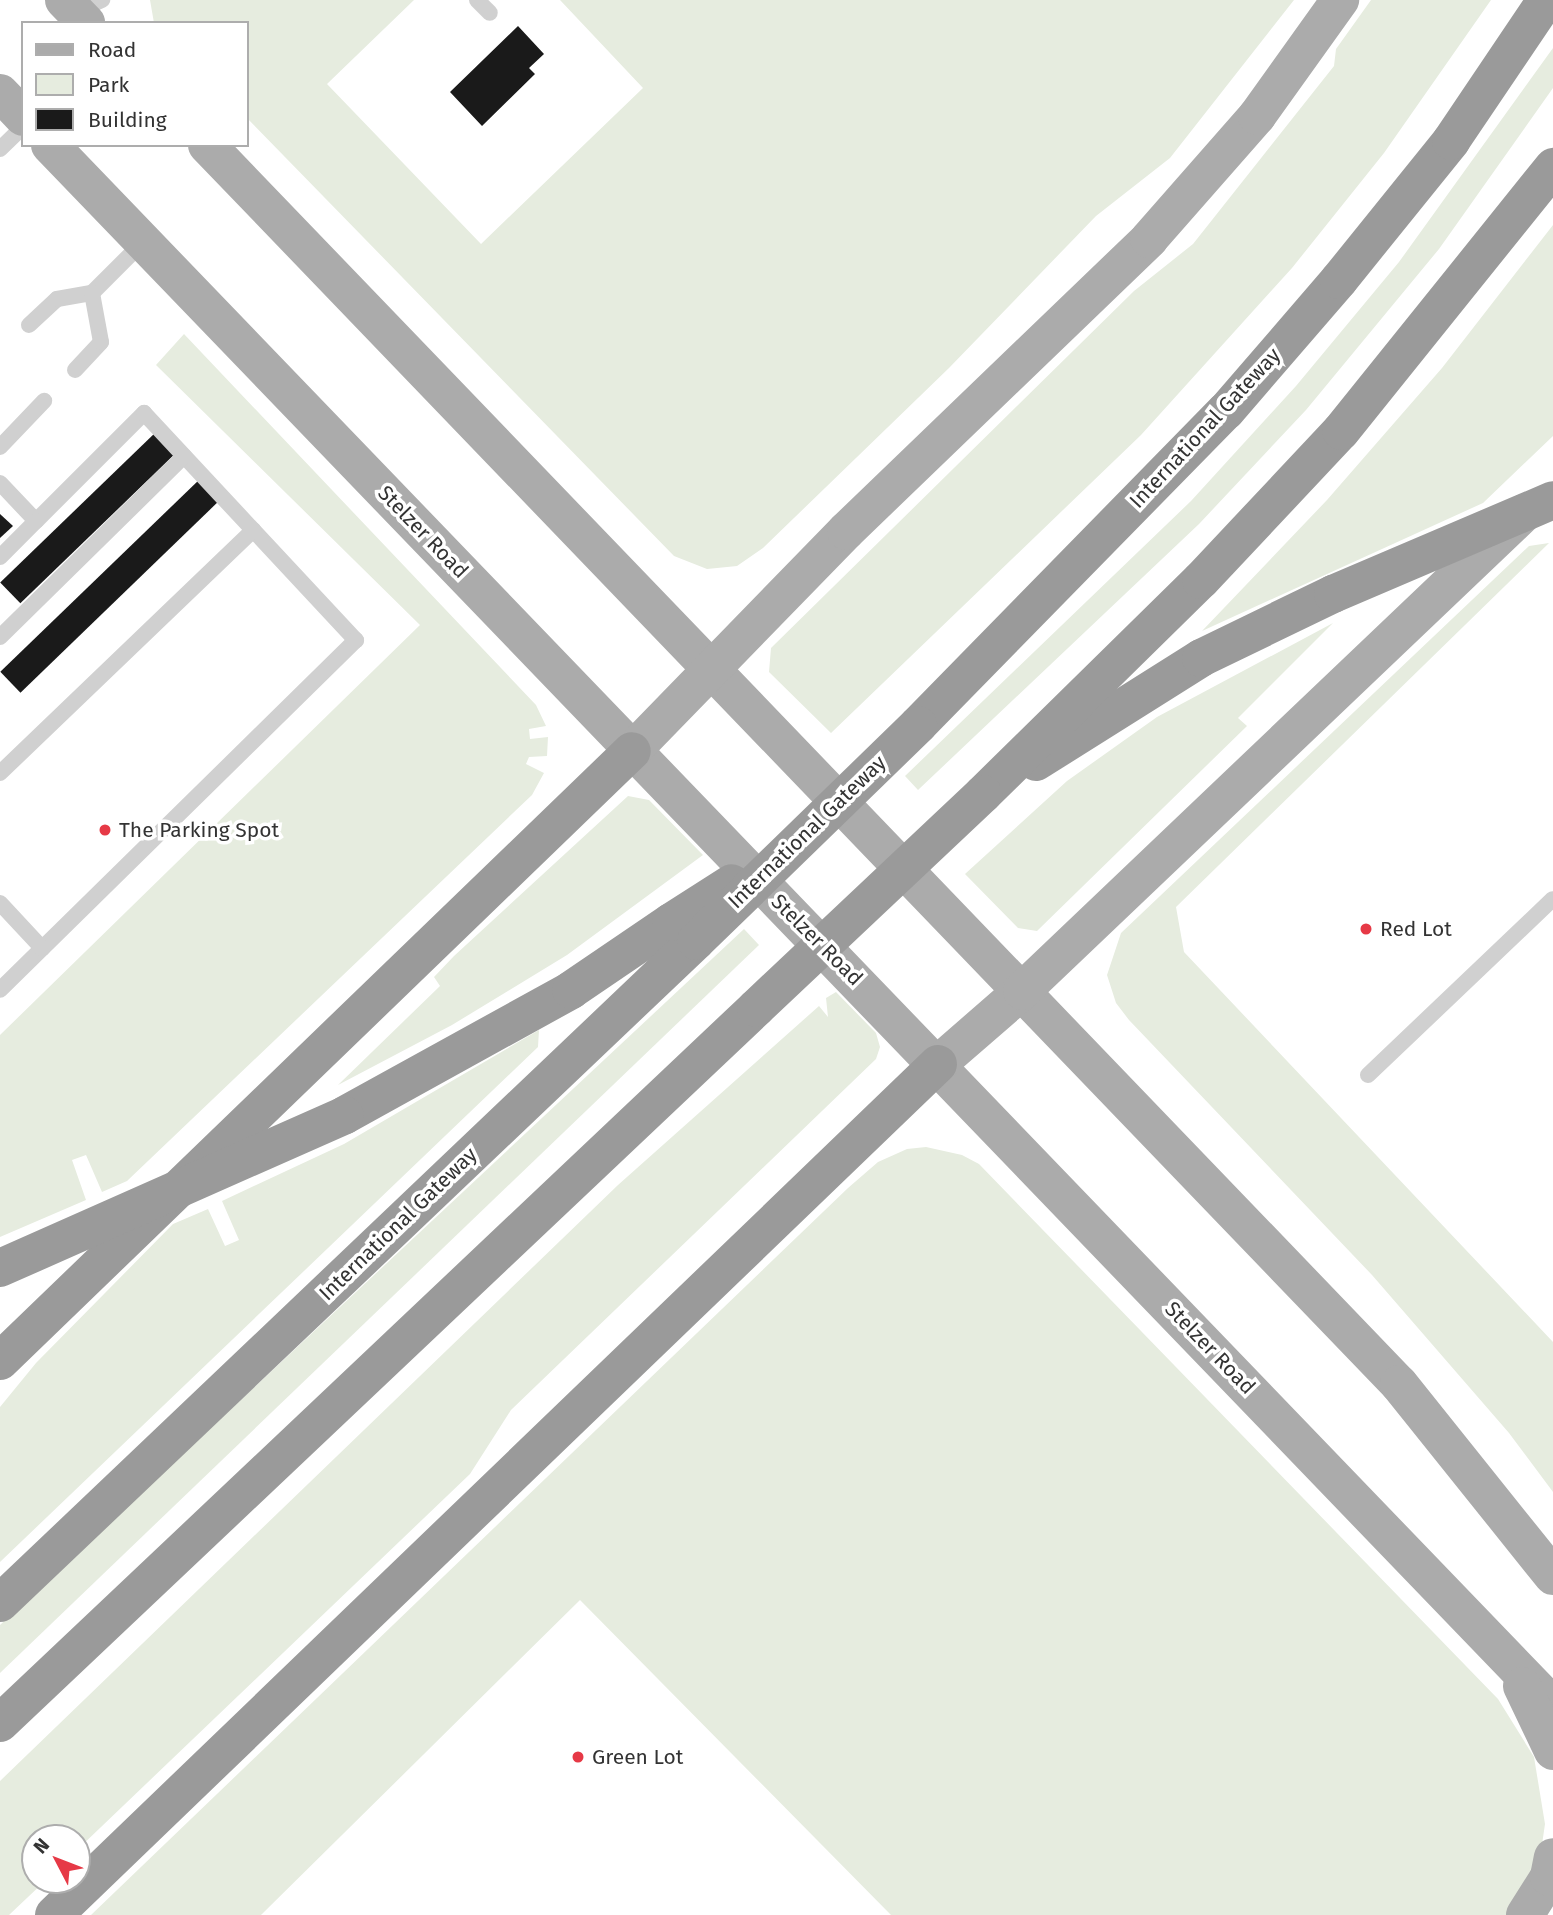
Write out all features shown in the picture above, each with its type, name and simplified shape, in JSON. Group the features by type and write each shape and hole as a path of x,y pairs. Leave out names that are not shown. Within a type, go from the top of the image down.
{"highway":[{"name":"International Gateway","path":"0,1603 684,931 801,838 918,725 1226,411 1339,280 1451,141 1546,0"},
{"path":"0,1723 983,794 1201,580 1341,431 1553,167"},
{"path":"983,794 1201,658 1333,594 1553,500"},
{"path":"0,1361 46,1320 632,751"},
{"path":"0,1268 345,1115 684,931"},
{"path":"54,1915 938,1063"},
{"path":"0,1382 46,1320"}],"main road":[{"path":"632,751 846,530 1149,239 1257,116 1340,0"},
{"path":"0,93 21,115"},
{"name":"Stelzer Road","path":"52,147 632,751 938,1063 1553,1706"},
{"path":"209,147 1399,1384 1553,1576"},
{"path":"938,1063 1022,991 1553,485"},
{"path":"1506,1657 1553,1751"},
{"path":"1525,1915 1549,1877 1553,1857"}],"lane":[{"path":"477,0 490,13"},
{"path":"0,149 21,129"},
{"path":"29,325 57,299 92,293 143,243"},
{"path":"75,370 101,342 92,293"},
{"path":"0,447 44,401"},
{"path":"0,557 144,413 356,640 0,990"},
{"path":"0,637 184,456"},
{"path":"0,483 36,521"},
{"path":"0,773 253,530"},
{"path":"1368,1074 1553,898"},
{"path":"0,904 42,948"}],"green space":[{"path":"150,0 414,0 327,84 481,244 643,88 560,0 1294,0 1170,158 1096,216 949,368 763,548 737,566 707,569 674,556 248,119 248,21 154,21"},
{"path":"1371,0 1491,0 1384,153 1292,268 1141,435 831,733 769,672 771,648 1134,291 1193,244 1334,66 1336,49"},
{"path":"1553,48 1553,88 1439,249 1306,410 1199,524 918,790 905,776 1191,501 1296,386 1399,262"},
{"path":"1553,225 1553,436 1483,503 1202,631 1327,500 1442,368"},
{"path":"184,334 536,705 546,726 529,729 530,739 548,737 547,756 529,757 526,764 544,773 532,795 127,1181 102,1192 86,1155 72,1160 86,1200 0,1237 0,1035 420,625 156,365"},
{"path":"1549,543 1176,907 1184,952 1553,1342 1553,1492 1509,1433 1372,1275 1129,1020 1116,1003 1107,975 1121,933 1529,546"},
{"path":"1333,623 1238,718 1247,726 1037,931 1018,928 965,874 1067,781 1157,717"},
{"path":"628,796 649,800 703,855 567,955 452,1025 338,1085 440,986 434,977 454,956"},
{"path":"744,929 759,945 0,1673 0,1625"},
{"path":"836,992 876,1033 880,1047 876,1059 511,1410 470,1474 91,1837 91,1824 21,1824 21,1894 31,1894 9,1915 0,1915 0,1781 618,1185 819,1006 828,1017 826,998"},
{"path":"539,1030 538,1047 0,1562 0,1407 36,1363 173,1224 208,1209 225,1246 239,1240 222,1201 344,1144"},
{"path":"926,1147 962,1155 979,1164 1498,1699 1534,1757 1545,1824 1539,1865 1514,1915 891,1915 580,1600 261,1915 91,1915 848,1188 878,1162 907,1149"}],"building":[{"path":"518,26 544,54 529,68 535,74 482,126 450,92"},
{"path":"157,431 177,452 20,603 0,582"},
{"path":"201,478 221,499 20,693 0,672"},
{"path":"0,514 13,526 0,538"}],"place":[{"name":"The Parking Spot","path":"105,830"},
{"name":"Red Lot","path":"1366,929"},
{"name":"Green Lot","path":"578,1757"}]}
